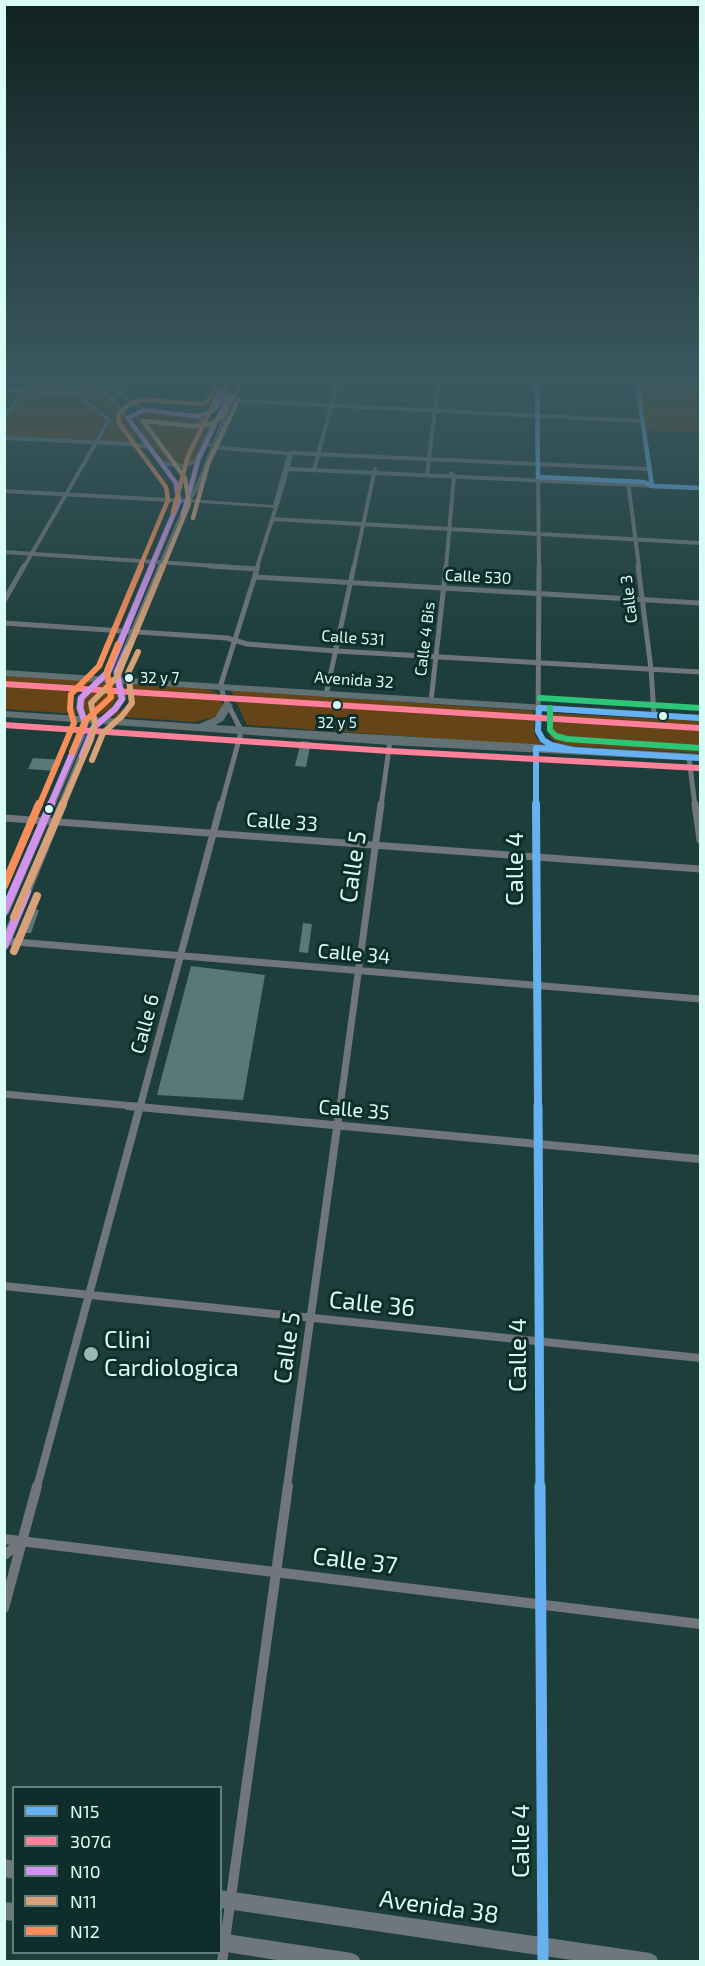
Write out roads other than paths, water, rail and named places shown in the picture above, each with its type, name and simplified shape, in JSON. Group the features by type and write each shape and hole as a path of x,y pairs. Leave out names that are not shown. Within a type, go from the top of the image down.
{"highway":[{"name":"Avenida 32","path":"4,674 700,718"},
{"path":"200,727 219,719 228,705"},
{"path":"4,714 390,741 695,758"}],"main road":[{"path":"165,469 184,501"},
{"path":"5,943 81,736 84,719 80,708 81,698 108,672 130,632 164,562 195,469"},
{"path":"4,914 94,726 115,710 122,699 117,672 154,562 184,501"}],"street":[{"path":"4,601 81,469"},
{"path":"184,501 197,488 204,469"},
{"path":"240,730 221,687 288,469 291,469"},
{"path":"349,469 644,482 652,486 700,488"},
{"path":"427,473 428,469"},
{"path":"537,469 539,735 546,743 565,749"},
{"path":"642,469 648,469 652,486"},
{"path":"327,694 374,470"},
{"name":"Calle 4 Bis","path":"431,701 450,530 452,475"},
{"name":"Calle 3","path":"628,483 651,669 654,715"},
{"path":"4,491 276,507"},
{"path":"272,519 362,526 700,543"},
{"path":"4,552 257,568"},
{"name":"Calle 530","path":"255,577 700,603"},
{"name":"Calle 531","path":"4,623 234,641 247,645 700,672"},
{"name":"Calle 6","path":"4,1608 240,730"},
{"name":"Calle 5","path":"222,1962 226,1900 276,1572 390,741"},
{"name":"Calle 4","path":"536,748 542,1954"},
{"path":"695,758 700,840"},
{"name":"Calle 33","path":"4,818 700,869"},
{"name":"Calle 34","path":"5,943 700,999"},
{"name":"Calle 35","path":"4,1094 700,1159"},
{"name":"Calle 36","path":"4,1286 700,1358"},
{"name":"Calle 37","path":"4,1539 700,1624"},
{"path":"4,1555 22,1542"},
{"name":"Avenida 38","path":"226,1900 542,1954 650,1962"},
{"path":"223,1943 352,1962"}],"place":[{"name":"32 y 7","path":"129,678"},
{"name":"32 y 5","path":"337,705"},
{"name":"Clini Cardiologica","path":"91,1354"}]}
